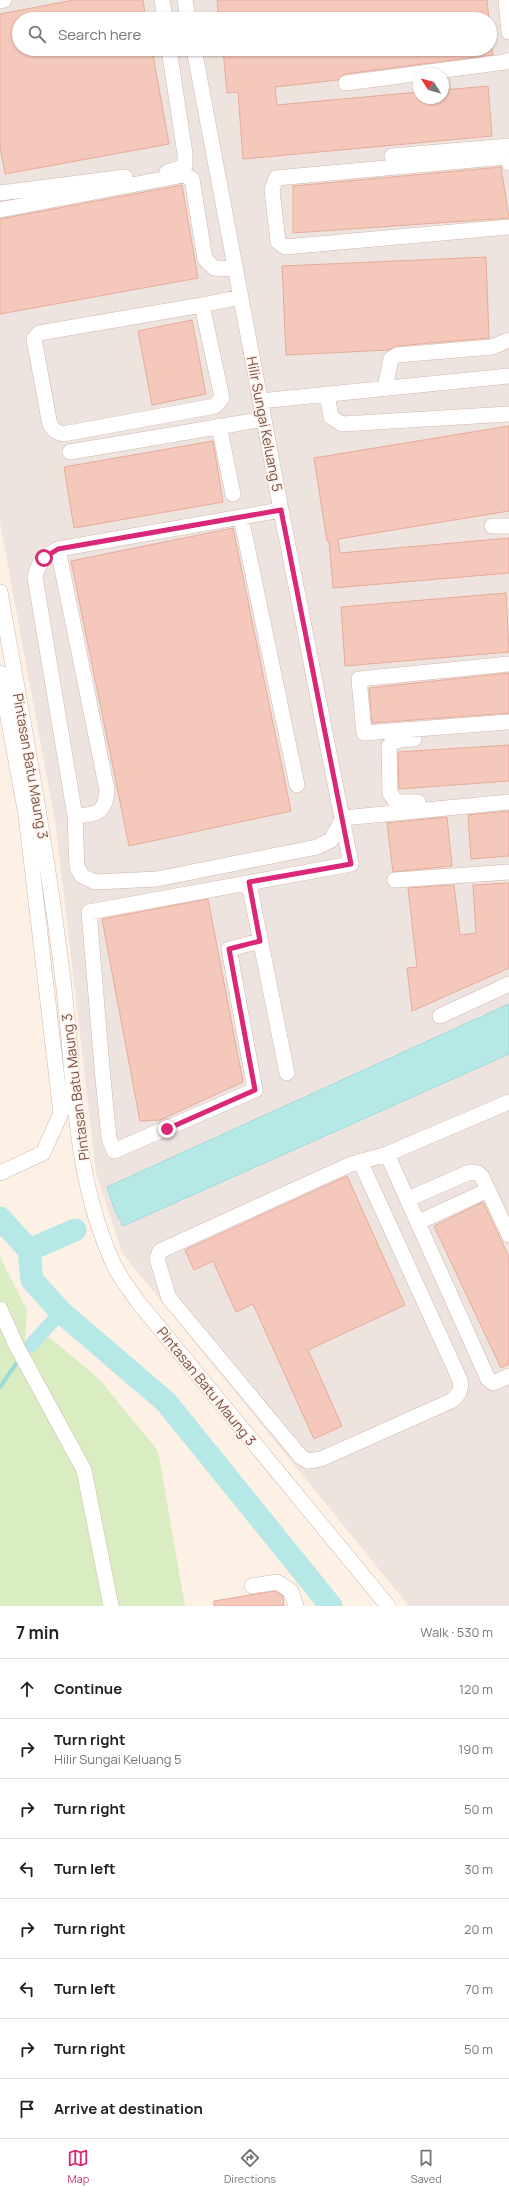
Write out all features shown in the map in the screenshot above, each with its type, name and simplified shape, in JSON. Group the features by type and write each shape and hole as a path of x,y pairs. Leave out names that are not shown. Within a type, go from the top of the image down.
{"street":[{"path":"0,1 4,0"},
{"path":"162,0 164,12"},
{"path":"185,0 187,12"},
{"path":"506,0 509,32"},
{"path":"0,193 170,172 185,166 185,154 170,56"},
{"name":"Hilir Sungai Keluang 5","path":"195,56 281,510 351,864 249,882"},
{"path":"346,83 505,62 509,60"},
{"path":"392,156 509,146"},
{"path":"509,163 506,157 276,178 272,190 278,242 285,247 509,227"},
{"path":"0,210 184,176 192,179 205,259 214,268 236,269"},
{"path":"202,305 222,398 215,406 63,434 55,431 50,425 34,339 39,332 202,305 241,297"},
{"path":"385,388 391,359 397,355 492,347 509,340"},
{"path":"260,400 509,376"},
{"path":"326,394 331,417 342,424 509,414"},
{"path":"70,452 264,419"},
{"path":"219,426 233,494"},
{"path":"281,510 58,549 44,558 38,565 35,577 75,816 77,867 82,876 95,882 157,879 317,847 331,840 343,818 509,802"},
{"path":"241,517 297,786"},
{"path":"492,526 509,526"},
{"path":"58,549 107,790 107,800 100,811 90,815 75,816"},
{"name":"Pintasan Batu Maung 3","path":"0,592 42,826 62,966 74,1110 81,1156 105,1244 115,1267 138,1302 388,1606"},
{"path":"509,664 359,679 364,733 509,722"},
{"path":"0,673 26,815 61,1113 42,1153 0,1173"},
{"path":"509,732 399,740 393,742 389,746 388,753 390,793 396,802 509,795"},
{"path":"395,880 507,878"},
{"path":"260,941 229,949 255,1090 114,1151 109,1138 89,912 249,882 287,1073"},
{"path":"440,1016 509,984"},
{"path":"360,1161 460,1380 461,1387 458,1395 451,1401 321,1459 308,1461 301,1457 169,1298 157,1260 160,1251 360,1161 387,1154 509,1102"},
{"path":"387,1154 419,1222 488,1379 490,1382 496,1382 509,1376"},
{"path":"408,1198 470,1172 478,1173 482,1177 509,1235"},
{"path":"419,1222 488,1190"},
{"path":"0,1309 16,1344 84,1470 111,1606"},
{"path":"252,1586 277,1582 291,1591 296,1606"}],"shaded area":[{"path":"0,0 509,0 509,1606 409,1606 122,1253 96,1172 56,827 0,522"}],"green space":[{"path":"0,1257 27,1310 24,1354 31,1345 41,1343 49,1337 99,1379 158,1451 185,1606 0,1606"}],"water":[{"path":"509,1004 509,1054 123,1226 115,1211 107,1187"}],"building":[{"path":"74,0 143,0 145,12 12,12 12,56 153,56 169,144 5,174 0,147 0,14"},
{"path":"217,0 487,0 488,12 218,12"},
{"path":"224,56 485,56 345,74 338,80 275,87 277,105 413,93 413,104 449,104 449,89 488,86 492,136 243,159 238,92 227,93"},
{"path":"501,167 509,218 293,233 293,186"},
{"path":"182,185 198,278 0,314 0,219"},
{"path":"486,257 489,338 396,346 389,350 286,355 282,266"},
{"path":"192,320 206,394 152,405 138,331"},
{"path":"509,426 509,511 338,539 340,553 509,538 509,573 333,588 329,541 327,541 314,458"},
{"path":"213,441 223,502 74,528 64,467"},
{"path":"233,528 291,811 129,846 71,561"},
{"path":"506,593 509,652 345,666 341,607"},
{"path":"509,673 509,713 372,723 369,688"},
{"path":"509,745 509,781 399,789 398,752"},
{"path":"509,811 509,856 471,859 468,815"},
{"path":"447,817 452,866 393,872 387,823"},
{"path":"509,883 509,968 412,1011 407,968 417,967 408,888 454,885 460,935 476,933 473,885"},
{"path":"208,899 243,1082 160,1120 140,1121 102,919"},
{"path":"347,1176 405,1305 308,1350 342,1426 314,1439 253,1304 236,1312 213,1261 194,1270 185,1250"},
{"path":"483,1202 509,1257 509,1364 501,1368 434,1226"},
{"path":"275,1591 283,1596 284,1606 214,1606 214,1601"}],"waterway":[{"path":"0,1218 29,1250 32,1280 61,1312 166,1402 331,1606"},
{"path":"29,1250 75,1230"},
{"path":"31,1345 61,1312"},
{"path":"0,1387 18,1361"}],"route":[{"path":"44,558 58,549 281,510 351,864 249,882 260,941 229,949 255,1090 167,1129"}]}
